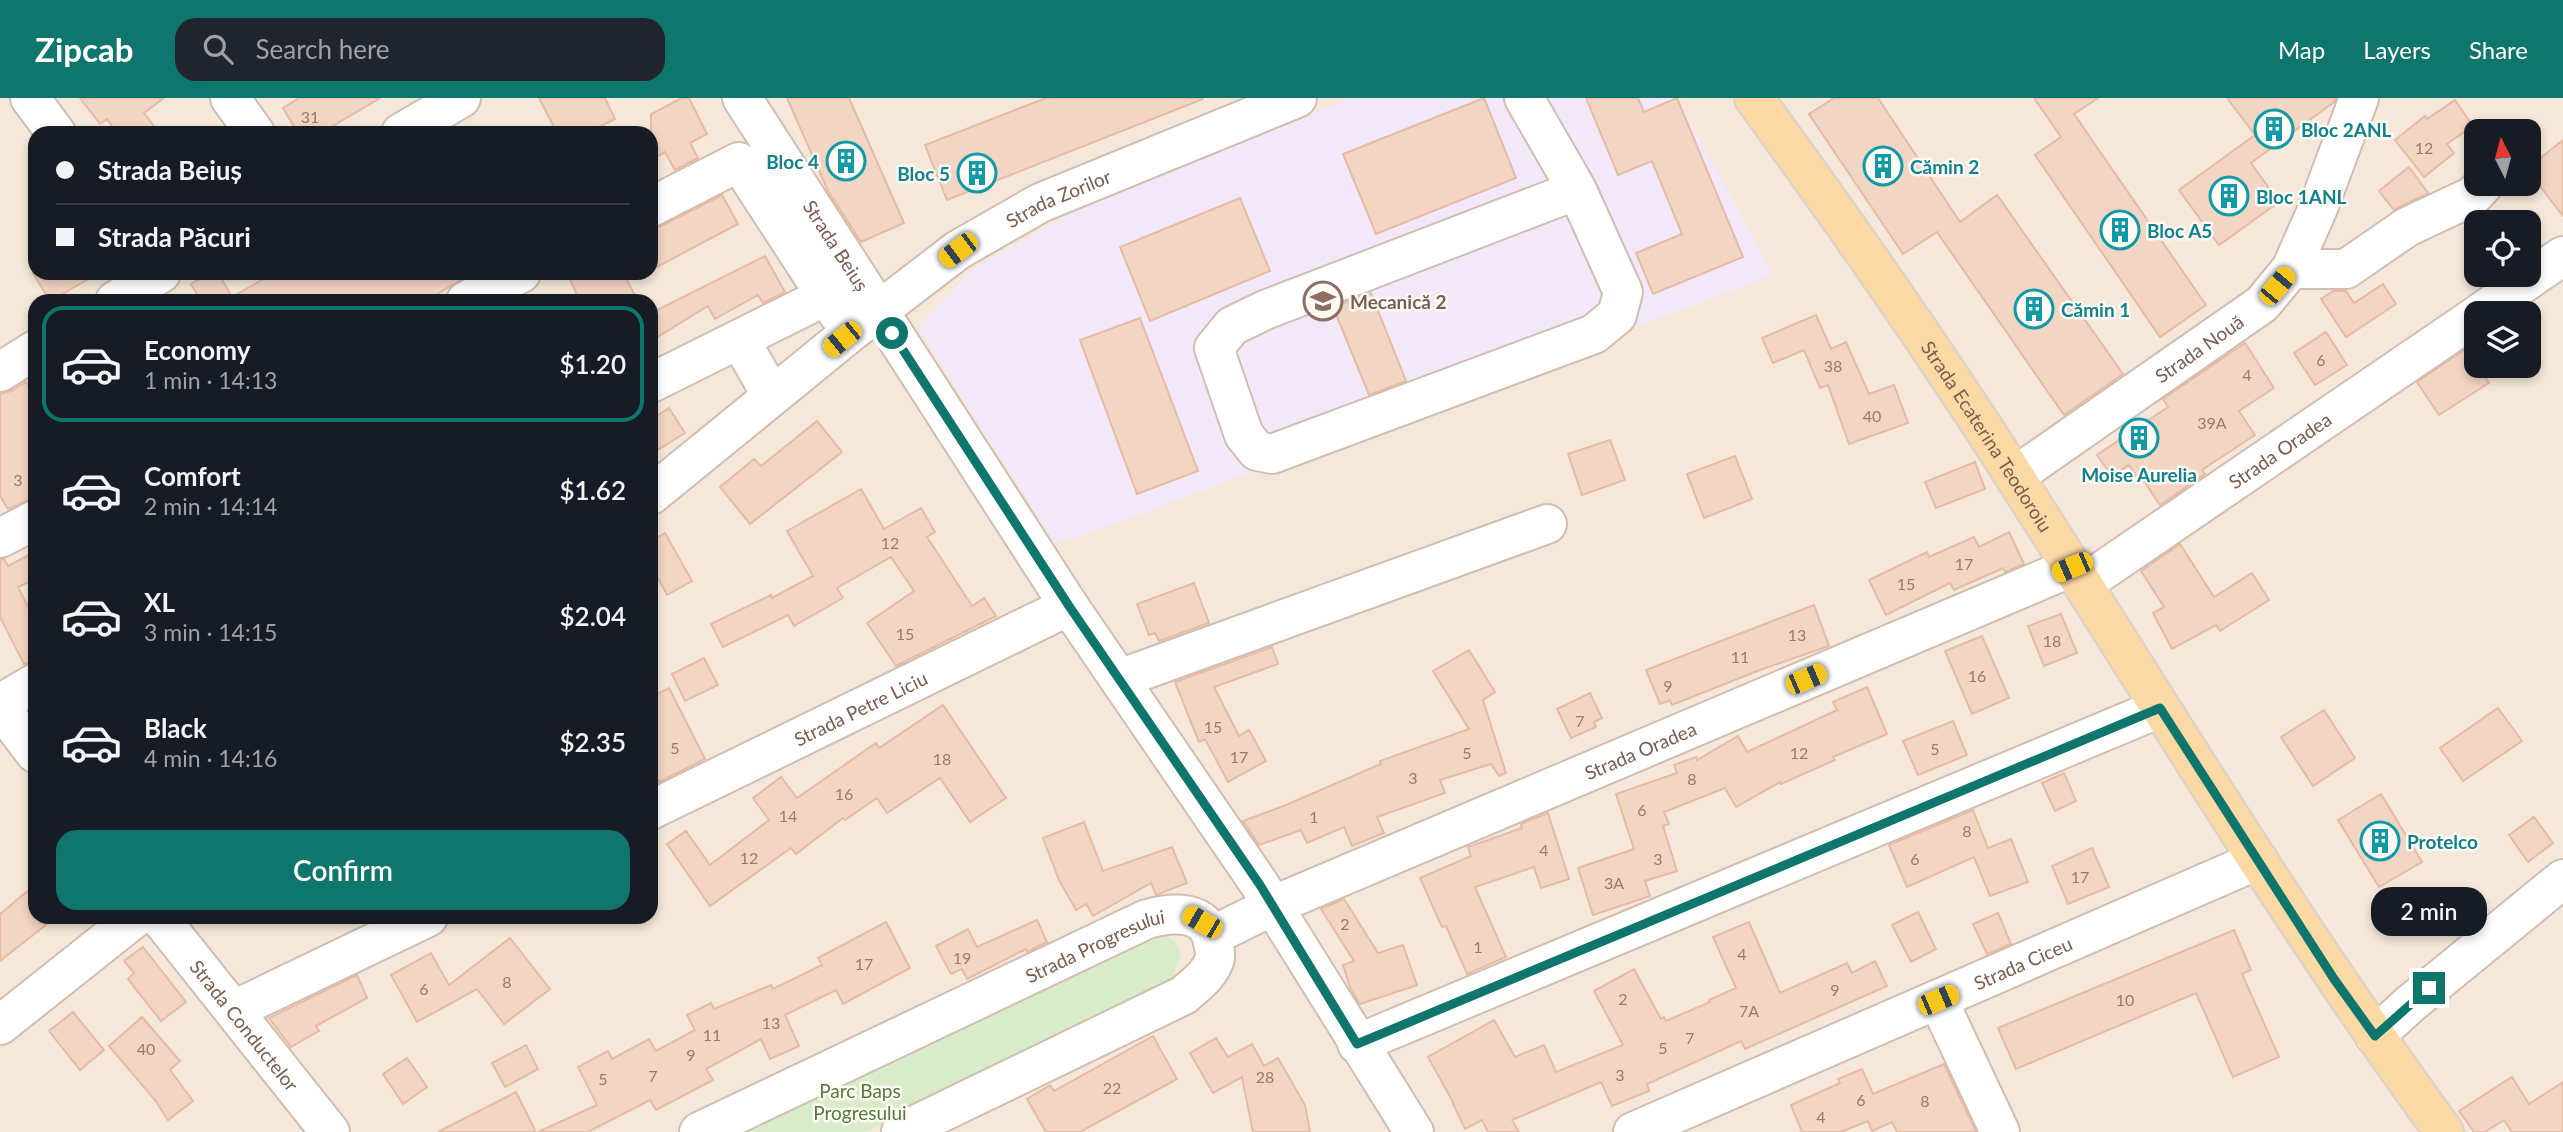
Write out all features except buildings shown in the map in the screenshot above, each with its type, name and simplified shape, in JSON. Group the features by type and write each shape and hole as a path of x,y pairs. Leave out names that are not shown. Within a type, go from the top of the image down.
{"main road":[{"name":"Strada Ecaterina Teodoroiu","path":"1754,98 1862,246 2015,477 2334,979 2436,1130"}],"street":[{"path":"30,98 51,126"},
{"path":"230,98 250,126"},
{"path":"413,126 461,98"},
{"name":"Strada Beiuș","path":"742,98 857,327 1069,606 1260,885 1414,1132"},
{"name":"Strada Zorilor","path":"658,489 857,327 958,250 1040,203 1297,98"},
{"path":"1524,98 1577,190 1623,292 1617,315 1594,334 1272,454 1258,451 1244,435 1214,348 1232,326 1265,310 1577,190"},
{"name":"Strada Nouă","path":"2015,477 2262,304 2291,269 2318,208 2359,98"},
{"path":"658,203 739,162 826,296 857,327"},
{"path":"2291,269 2346,269 2407,227 2473,196"},
{"name":"Strada Oradea","path":"2497,301 2563,256"},
{"path":"126,294 150,280"},
{"path":"480,294 507,280"},
{"path":"658,380 826,296"},
{"name":"Strada Oradea","path":"1212,936 1272,906 2077,576 2464,323"},
{"path":"740,340 772,396"},
{"path":"0,372 28,354"},
{"path":"0,538 28,524"},
{"path":"1119,679 1546,524"},
{"name":"Strada Petre Liciu","path":"658,807 1069,606"},
{"path":"28,688 0,706 28,744"},
{"path":"1357,1044 2160,708"},
{"name":"Strada Ciceu","path":"1633,1132 2258,860"},
{"path":"2375,1036 2410,1004 2563,879"},
{"name":"Strada Progresului","path":"699,1132 1147,919 1168,913 1188,914 1202,922 1212,936"},
{"path":"0,1025 127,924"},
{"name":"Strada Conductelor","path":"165,924 331,1132"},
{"path":"234,1010 413,924"},
{"path":"901,1132 1184,995 1206,976 1216,956 1212,936"},
{"path":"1938,1000 2000,1132"}],"shaded area":[{"path":"0,98 2563,98 2563,1132 0,1132"},
{"name":"Mecanică 2","path":"1352,98 1677,98 1773,275 1092,532 1055,543 918,328 970,271 1083,206"}],"green space":[{"name":"Parc Baps Progresului","path":"1153,932 1171,939 1181,955 1171,981 866,1132 720,1132"}],"place":[{"name":"Bloc 2ANL","path":"2274,129"},
{"name":"Bloc 4","path":"846,161"},
{"name":"Cămin 2","path":"1883,166"},
{"name":"Bloc 5","path":"977,173"},
{"name":"Bloc 1ANL","path":"2229,196"},
{"name":"Bloc A5","path":"2120,230"},
{"name":"Mecanică 2","path":"1323,301"},
{"name":"Cămin 1","path":"2034,309"},
{"name":"Moise Aurelia","path":"2139,438"},
{"name":"Protelco","path":"2380,841"}],"route":[{"path":"892,333 1069,606 1260,885 1357,1044 2160,708 2334,979 2375,1036 2429,988"}]}
